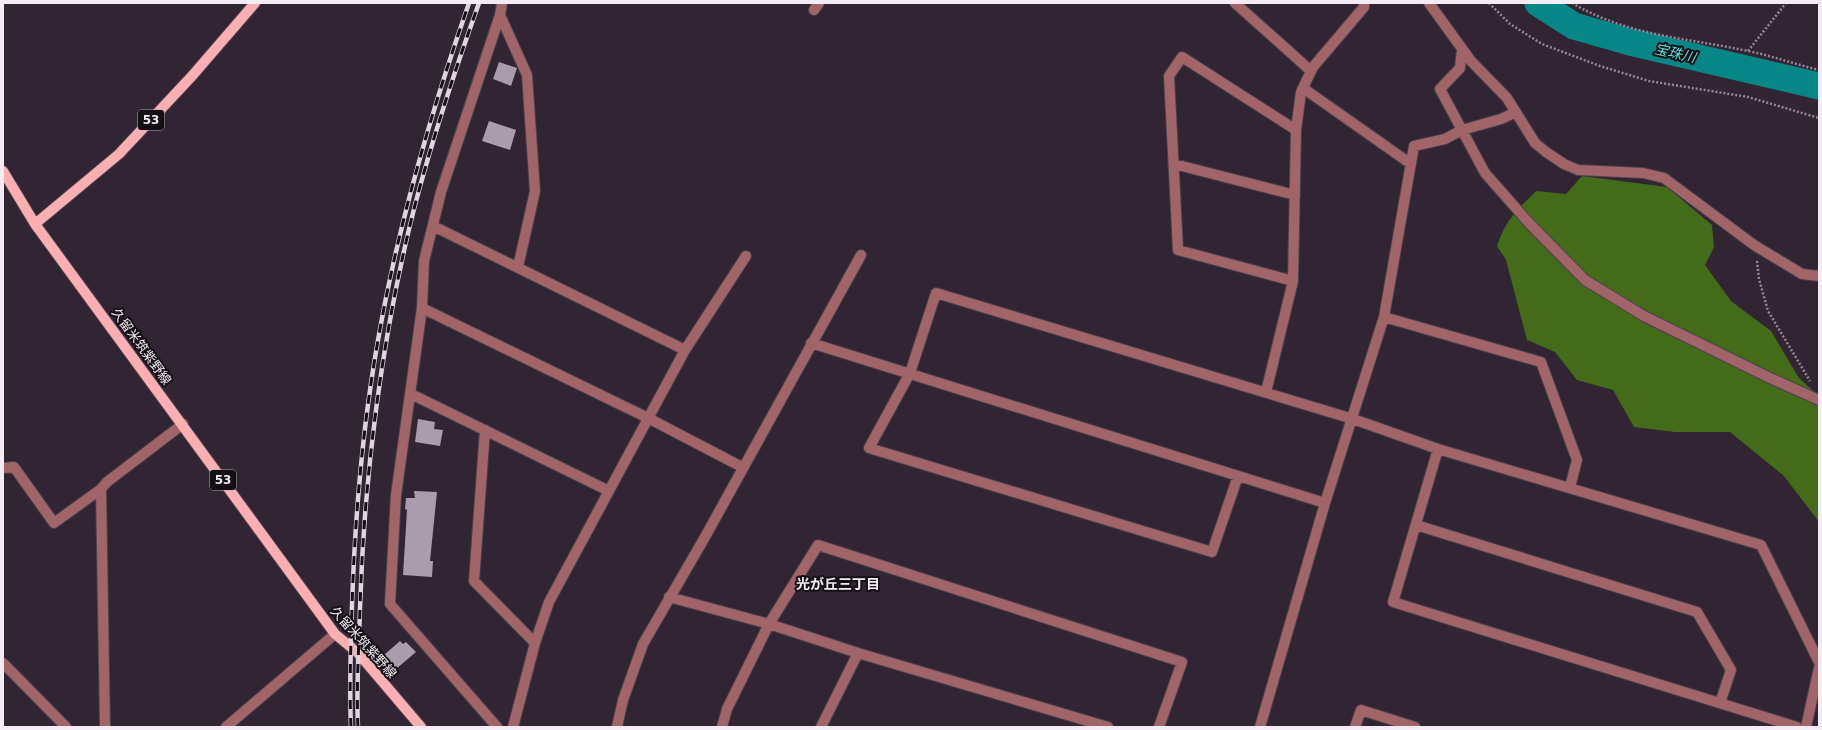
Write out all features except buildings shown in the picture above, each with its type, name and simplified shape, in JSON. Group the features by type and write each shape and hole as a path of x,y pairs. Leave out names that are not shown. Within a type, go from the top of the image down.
{"main road":[{"name":"53","path":"35,224 119,154 192,76 255,3"},
{"name":"久留米筑紫野線","path":"3,171 35,224 183,424 335,634 358,653 421,727"}],"street":[{"path":"497,727 390,604 396,495 422,308 424,260 441,192 500,15 502,3"},
{"path":"1235,3 1312,71"},
{"path":"1266,392 1293,281 1296,130 1303,88 1312,71 1364,8 1364,3"},
{"path":"1429,3 1471,61 1507,98 1535,144 1564,164 1578,170 1643,172 1664,178 1754,245 1802,274 1819,276"},
{"path":"500,15 527,75 535,191 518,267"},
{"path":"1462,49 1460,68 1440,89 1484,173 1529,223 1585,280 1644,316 1770,378 1819,400"},
{"path":"1293,281 1178,250 1169,76 1182,57 1296,130"},
{"path":"1303,88 1411,164"},
{"path":"1260,727 1325,502 1353,419 1384,317 1414,146 1445,139 1462,130 1501,119 1516,112"},
{"path":"1174,164 1295,195"},
{"path":"433,226 685,350"},
{"path":"617,727 623,700 643,644 860,255"},
{"path":"513,727 535,643 550,602 685,350 746,256"},
{"path":"1238,476 1212,552 869,448 910,374 936,293 1353,419 1438,449 1761,545 1819,662"},
{"path":"422,308 648,418 742,467"},
{"path":"1384,317 1541,362 1577,460 1570,487"},
{"path":"811,343 1325,502"},
{"path":"411,394 609,491"},
{"path":"3,468 14,467 54,523 101,489 183,424"},
{"path":"485,430 474,581 535,643"},
{"path":"1438,449 1393,602 1797,727"},
{"path":"101,489 105,727"},
{"path":"1416,525 1697,612 1731,670 1720,703"},
{"path":"722,727 727,709 769,624 818,545 1182,662 1159,727"},
{"path":"669,597 769,624 858,653 1108,727"},
{"path":"226,727 335,634"},
{"path":"821,727 858,653"},
{"path":"3,662 66,727"},
{"path":"1806,727 1819,668"},
{"path":"1355,727 1361,710 1415,727"}],"path":[{"path":"1489,3 1510,24 1542,44 1600,66 1649,81 1748,97 1819,118"},
{"path":"1572,3 1586,11 1618,24 1652,34 1748,51 1819,70"},
{"path":"1748,51 1786,3"},
{"path":"1754,245 1759,279 1768,311 1806,377 1814,387"}],"green space":[{"path":"1582,176 1667,187 1712,225 1714,247 1705,265 1731,301 1771,331 1799,378 1819,396 1819,522 1784,476 1730,432 1675,432 1634,427 1613,390 1577,380 1555,352 1527,340 1506,260 1497,246 1500,237 1508,222 1536,191 1566,194"}],"waterway":[{"name":"宝珠川","path":"1538,3 1574,26 1630,42 1819,86"}],"railway":[{"path":"351,727 350,666 355,540 363,443 377,346 394,259 416,173 441,87 469,3"},
{"path":"358,727 357,698 362,558 370,456 384,354 403,254 415,205 429,154 461,53 479,3"}],"district":[{"name":"光が丘三丁目","path":"838,584"}]}
